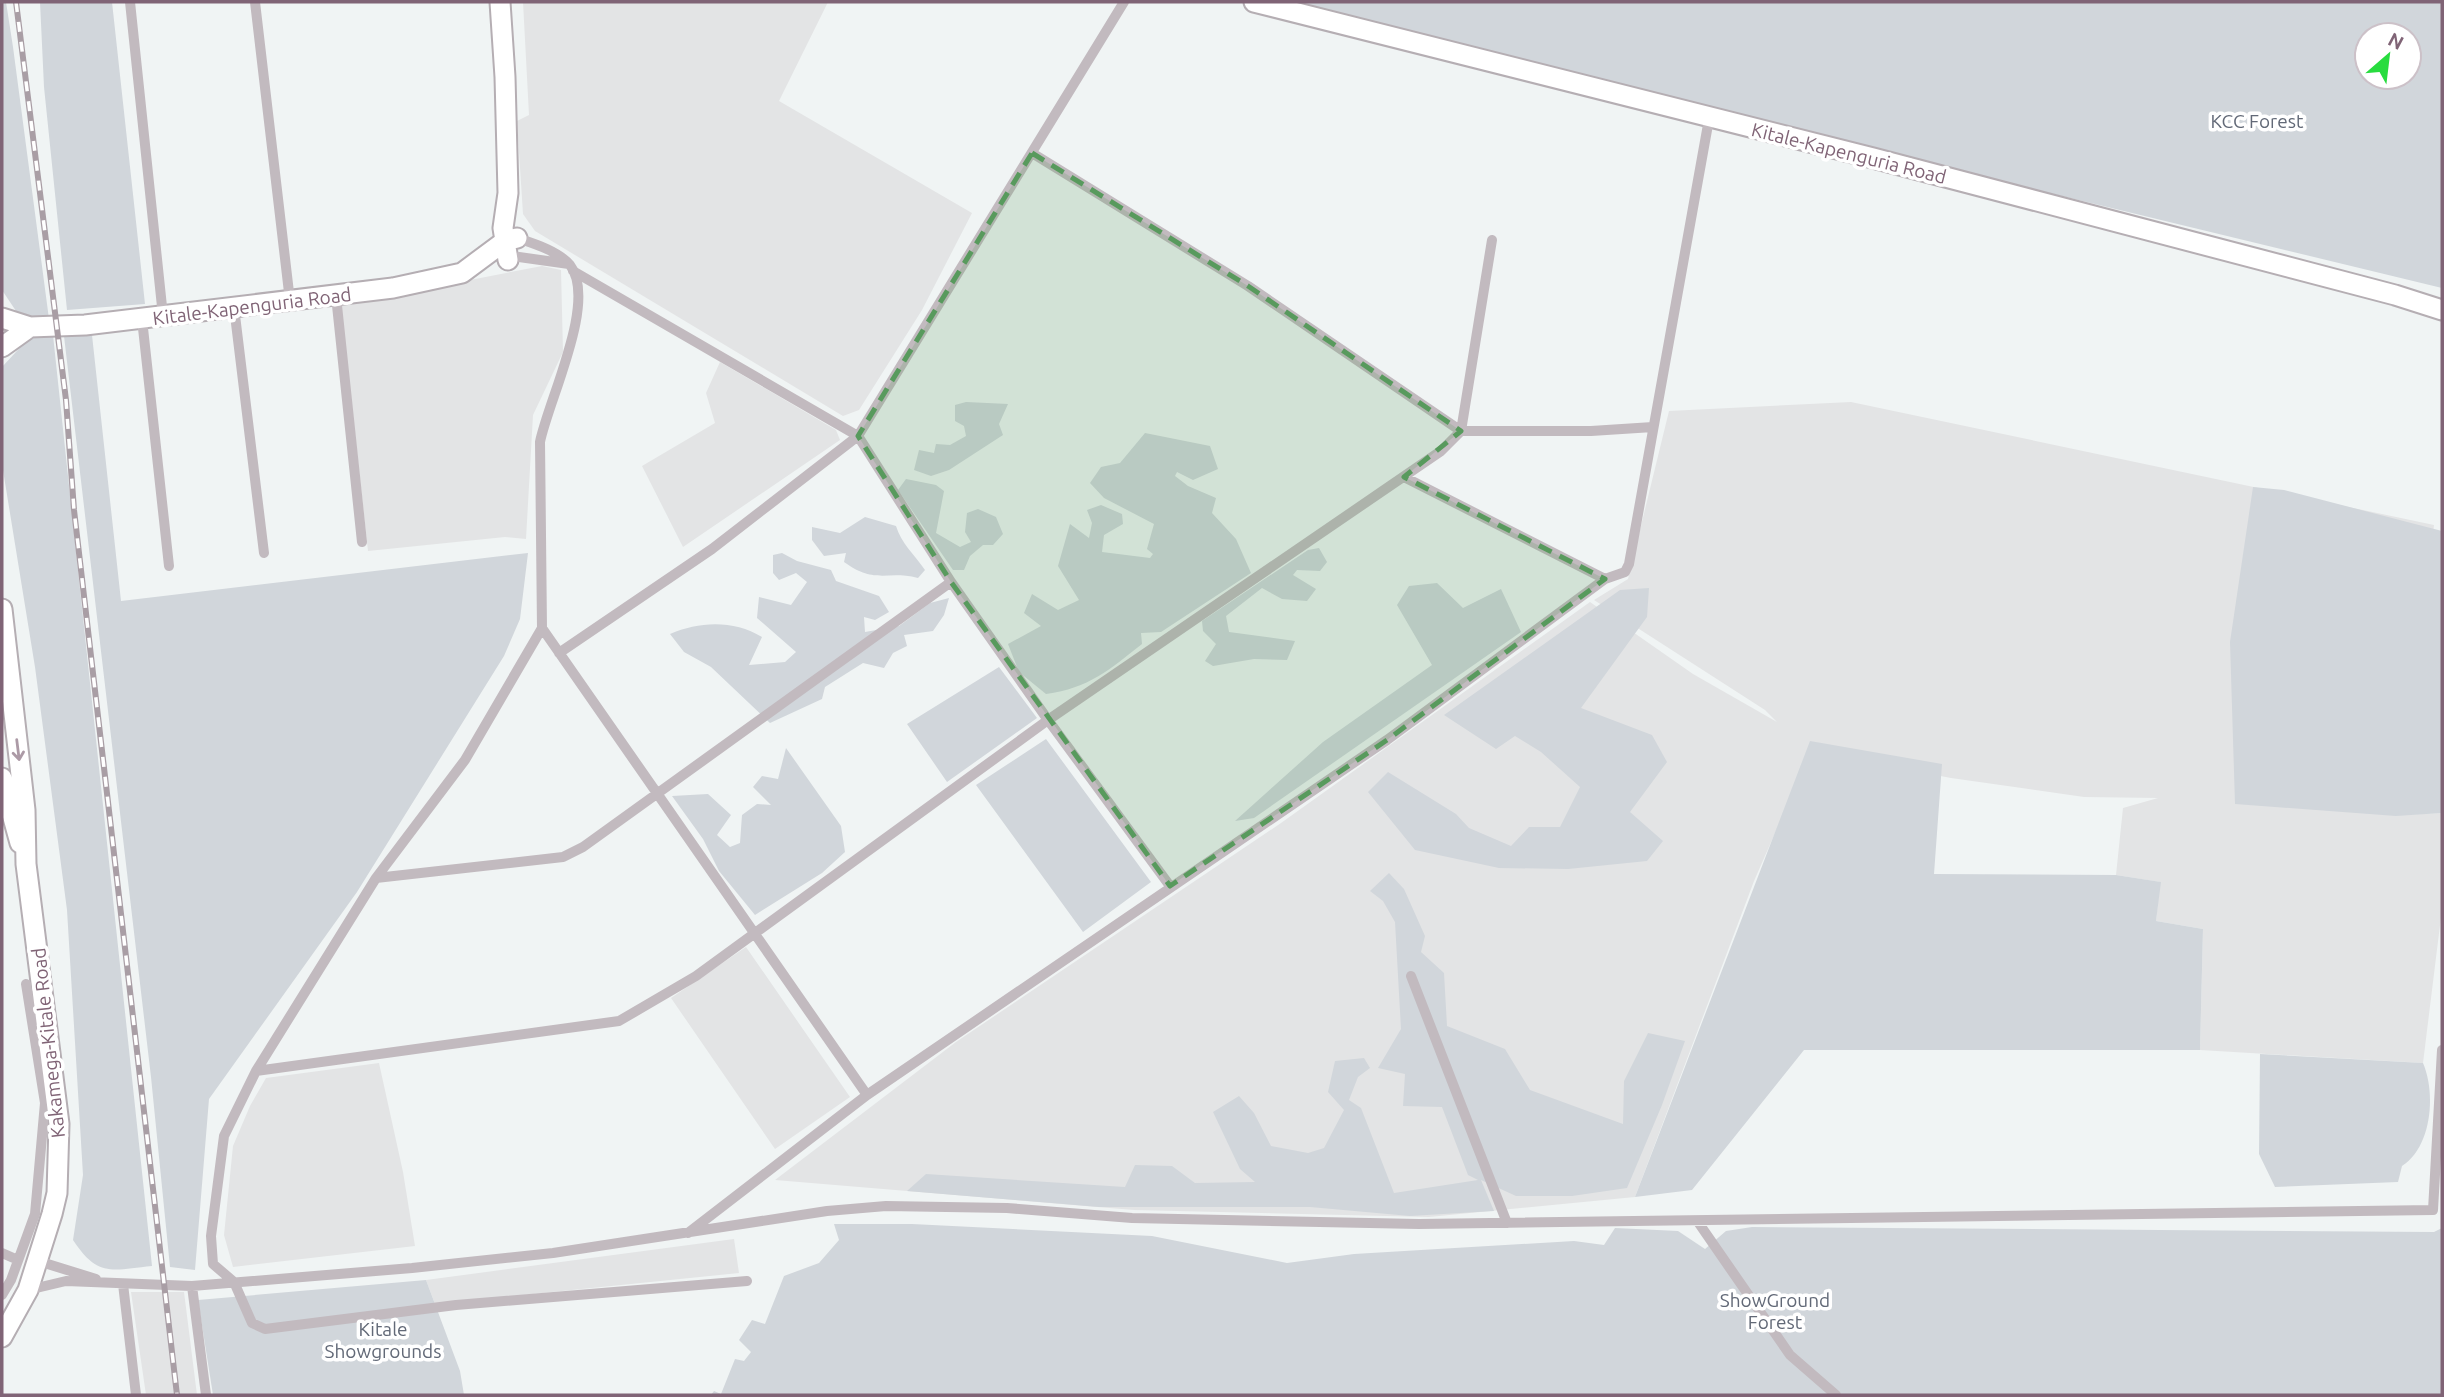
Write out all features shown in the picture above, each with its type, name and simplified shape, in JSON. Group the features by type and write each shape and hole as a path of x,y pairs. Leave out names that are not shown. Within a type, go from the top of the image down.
{"highway":[{"path":"500,2 508,193 503,222 512,249"},
{"name":"Kitale-Kapenguria Road","path":"1254,2 2283,265 2442,310"},
{"name":"Kitale-Kapenguria Road","path":"2,318 30,327 163,317 336,296 417,284 472,269 512,249"},
{"path":"2,347 30,327"},
{"name":"Kakamega-Kitale Road","path":"2,609 26,810 26,864 60,1124 57,1192 28,1260 28,1290 2,1337"},
{"name":"Kakamega-Kitale Road","path":"2,778 26,864"}],"street":[{"path":"130,2 163,317"},
{"path":"255,2 290,301"},
{"path":"559,653 712,550 858,436 1124,2"},
{"path":"687,1233 867,1095 1387,740 1605,579 1625,572 1629,564 1709,119"},
{"path":"1032,153 1248,286 1461,431 1591,431 1653,427"},
{"path":"256,1071 618,1021 678,989 1048,720 1441,451 1461,431 1492,240"},
{"path":"512,249 571,268"},
{"path":"512,249 554,253 571,268 858,436 951,582 1170,886"},
{"path":"571,268 576,294 573,341 545,415 540,442 542,628 465,760 376,878 256,1071 224,1136 211,1236 213,1264 234,1282 252,1323 265,1329 456,1305 747,1281"},
{"path":"336,296 362,542"},
{"path":"234,307 264,553"},
{"path":"142,319 169,566"},
{"path":"1404,477 1605,579"},
{"path":"376,878 563,857 603,834 951,582"},
{"path":"542,628 867,1095"},
{"path":"1411,976 1507,1223"},
{"path":"2,1295 28,1260 45,1102 26,984"},
{"path":"2,1253 102,1281 192,1286 412,1268 553,1253 827,1211 886,1206 1007,1208 1132,1219 1419,1224 2433,1210 2442,1050"},
{"path":"1698,1222 1790,1355 1836,1395"},
{"path":"28,1290 66,1281 102,1281"},
{"path":"123,1284 136,1395"},
{"path":"192,1286 206,1395"}],"highlighted area":[{"path":"1032,153 1248,286 1461,431 1404,477 1605,579 1387,740 1170,886 951,582 858,436"}],"shaded area":[{"path":"523,2 828,2 779,101 972,213 922,310 859,410 843,416 535,231 523,214 517,121 529,115"},
{"path":"542,266 561,270 563,352 533,415 526,539 505,537 368,551 341,305"},
{"path":"720,362 836,430 840,440 683,547 642,466 715,423 706,393"},
{"path":"1851,402 2434,525 2399,815 2442,813 2442,909 2423,1063 2200,1050 2203,929 2156,921 2160,882 2116,875 2123,808 2158,798 2084,797 1951,778 1811,751 1754,881 1635,1197 1429,1217 1134,1210 775,1180 956,1042 1281,823 1590,602 1693,674 1777,722 1765,710 1594,600 1628,579 1669,411"},
{"path":"746,947 850,1097 775,1149 671,998"},
{"path":"379,1063 403,1172 415,1246 233,1267 224,1235 233,1146 250,1106 266,1078"},
{"path":"734,1239 739,1273 435,1304 426,1280"},
{"path":"131,1292 184,1292 197,1395 146,1395"}],"green space":[{"path":"2,2 6,2 13,47 49,319 22,320 2,290"},
{"path":"40,2 112,2 145,304 67,310 44,87"},
{"name":"KCC Forest","path":"1261,2 2442,2 2442,288"},
{"path":"53,335 152,1266 116,1270 98,1266 90,1261 73,1240 83,1175 67,910 35,667 2,464 2,367 28,339"},
{"path":"92,335 121,601 528,553 520,619 504,656 357,892 209,1099 195,1270 170,1267 151,1077 64,336"},
{"path":"966,402 1008,404 999,424 1003,435 949,470 931,476 914,470 919,450 934,453 936,444 950,445 966,436 964,426 955,421 955,405"},
{"path":"1145,433 1210,446 1218,469 1193,480 1177,472 1175,476 1188,486 1216,498 1212,513 1236,539 1251,573 1161,632 1141,633 1142,644 1098,676 1074,687 1046,694 1019,672 1008,644 1041,626 1024,613 1032,594 1058,610 1079,600 1058,566 1070,524 1089,538 1092,523 1087,510 1101,505 1122,514 1123,524 1104,535 1102,552 1150,558 1153,554 1147,549 1154,524 1104,498 1090,483 1101,467 1120,463"},
{"path":"906,479 936,485 944,491 936,533 960,547 971,542 965,532 967,513 978,509 996,517 1003,534 993,545 983,545 970,556 964,570 953,570 898,490"},
{"path":"2253,487 2284,490 2442,531 2442,813 2396,816 2235,804 2230,642"},
{"path":"865,517 896,526 904,543 925,570 918,578 865,573 844,562 846,553 824,556 812,540 812,527 840,533"},
{"path":"1319,548 1327,562 1320,571 1297,570 1293,575 1316,589 1307,601 1282,599 1262,588 1226,616 1229,632 1295,641 1287,660 1254,659 1213,666 1205,661 1216,644 1203,631 1202,621 1308,550"},
{"path":"782,553 797,561 831,570 836,581 879,596 889,612 875,620 864,617 865,632 899,626 930,603 949,598 944,615 933,631 904,635 907,646 893,653 884,668 863,663 825,687 822,699 770,723 711,667 684,652 670,634 705,625 728,625 762,637 749,665 785,662 796,652 757,618 759,597 791,605 807,582 796,573 779,580 773,573 773,555"},
{"path":"1437,583 1463,608 1501,589 1521,632 1254,818 1235,821 1323,742 1432,665 1397,605 1409,586"},
{"path":"1649,588 1647,617 1581,708 1652,735 1667,762 1630,812 1663,841 1647,861 1568,869 1499,868 1415,850 1368,792 1388,772 1456,814 1469,828 1511,846 1529,827 1560,827 1580,787 1541,752 1515,736 1496,749 1444,715 1620,590"},
{"path":"999,667 1037,718 947,782 907,724"},
{"path":"1046,739 1151,882 1083,932 976,785"},
{"path":"1810,741 1942,764 1934,874 2116,875 2161,882 2156,921 2203,929 2200,1050 1804,1050 1692,1190 1635,1197"},
{"path":"786,748 841,826 845,852 822,873 755,915 719,871 703,839 672,796 708,794 731,815 717,835 730,847 740,843 742,815 757,804 771,805 753,787 762,776 778,779"},
{"path":"1389,873 1404,889 1425,936 1421,952 1444,973 1447,1026 1505,1049 1530,1090 1623,1124 1624,1081 1648,1033 1685,1041 1627,1188 1572,1196 1516,1196 1481,1180 1494,1211 1410,1216 1310,1207 1099,1207 907,1191 926,1174 1125,1187 1135,1165 1172,1166 1195,1183 1255,1182 1240,1169 1213,1112 1239,1096 1254,1113 1271,1146 1308,1153 1324,1148 1344,1110 1328,1092 1335,1061 1364,1058 1370,1068 1358,1077 1349,1100 1361,1108 1394,1193 1478,1180 1468,1175 1442,1107 1403,1106 1405,1074 1378,1068 1401,1029 1395,922 1383,901 1370,891"},
{"path":"2260,1054 2423,1063 2429,1089 2429,1119 2420,1146 2402,1166 2398,1182 2275,1187 2259,1154"},
{"name":"ShowGround Forest","path":"834,1224 912,1224 1152,1236 1287,1263 1354,1254 1574,1241 1604,1245 1615,1228 1678,1231 1705,1249 1726,1231 1752,1227 2434,1232 2442,1228 2442,1395 711,1395 714,1391 721,1394 735,1359 744,1361 751,1352 739,1340 752,1320 765,1324 784,1276 819,1263 839,1240"},
{"name":"Kitale Showgrounds","path":"426,1280 460,1371 464,1395 213,1395 198,1300"}],"railway":[{"path":"16,2 66,400 74,510 177,1395"}]}
